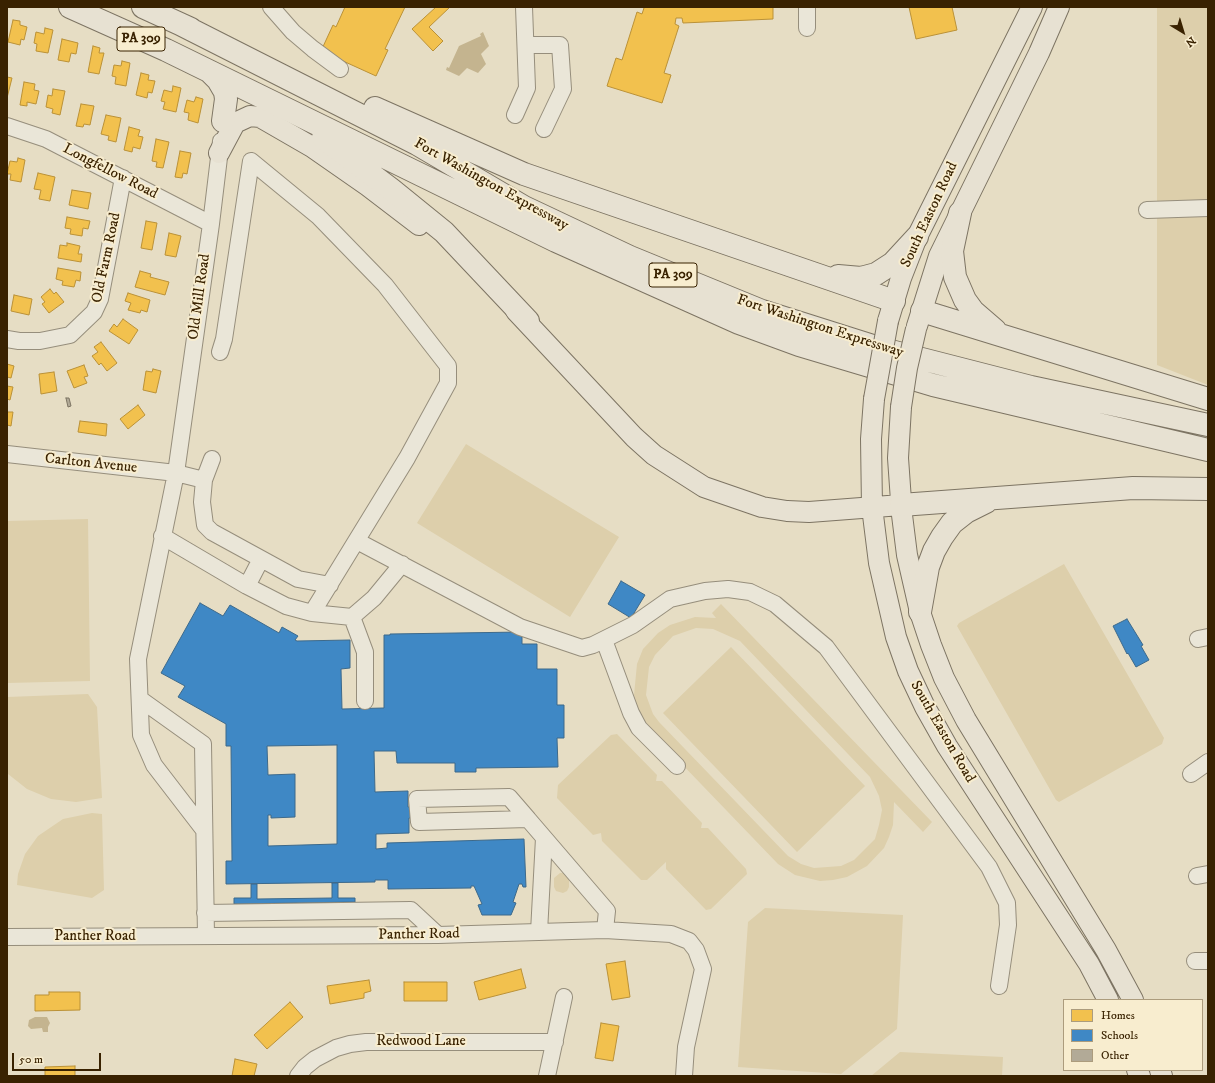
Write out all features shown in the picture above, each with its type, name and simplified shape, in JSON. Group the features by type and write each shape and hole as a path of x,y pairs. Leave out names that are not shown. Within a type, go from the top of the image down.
{"highway":[{"name":"PA 309","path":"70,7 166,50 246,90"},
{"name":"PA 309","path":"143,7 178,23"},
{"path":"178,23 360,101 524,174 805,271 891,311"},
{"name":"Fort Washington Expressway","path":"178,23 417,144 524,207 630,258 762,311 879,348 1023,385 1208,425"},
{"path":"211,73 218,80 225,92 226,99 223,121"},
{"path":"246,90 324,138 421,213 465,253 528,321"},
{"name":"Fort Washington Expressway","path":"246,90 556,242 739,323 799,345 933,385 1208,450"},
{"path":"960,213 952,251 952,264 959,289 973,311 1004,337"},
{"path":"805,271 845,278 861,278 876,274 893,263 917,236"},
{"path":"919,320 1004,337 1208,399"},
{"path":"901,505 1133,488 1208,489"},
{"path":"920,612 928,567 934,551 942,537 952,523 966,512 999,498"}],"main road":[{"name":"South Easton Road","path":"1032,7 917,236 891,311 874,399 871,438 872,507 879,563 886,601 896,637 908,671 947,746 1078,947 1107,999"},
{"name":"South Easton Road","path":"1059,7 1039,54 939,256 919,320 907,368 901,407 898,458 901,505 907,555 920,612 944,678 966,720 1097,935 1132,999"},
{"path":"219,154 231,128 239,120 250,116 265,119 312,147 368,186 429,232 528,321 634,438 654,455 704,487 762,507 787,511 809,512 901,505"},
{"path":"891,311 919,320"},
{"path":"1078,947 1097,935"}],"street":[{"path":"271,7 298,36 340,69"},
{"path":"515,115 527,88 527,45 524,7"},
{"path":"807,7 807,28"},
{"path":"527,45 560,45 563,89 544,129"},
{"name":"Old Mill Road","path":"204,830 154,765 141,735 138,659 176,473 211,224 223,121"},
{"name":"Longfellow Road","path":"7,126 46,139 211,224"},
{"path":"220,352 224,339 251,161 318,216 385,285 448,366 448,383 407,458 312,613"},
{"name":"Old Farm Road","path":"7,339 19,341 40,341 70,335 94,312 100,299 123,178"},
{"path":"1147,210 1208,208"},
{"name":"Carlton Avenue","path":"7,454 176,473 204,480"},
{"path":"212,459 204,480 202,502 205,525 212,532 298,579 330,584"},
{"path":"162,536 247,586 286,606 312,613 352,617 374,598 402,564"},
{"path":"357,541 520,627 582,648 593,646 633,625 670,599 705,591 728,589 750,592 769,601 800,624 826,647 989,867 1007,903 1008,925 1000,986"},
{"path":"247,586 261,559"},
{"path":"352,617 365,652 365,701"},
{"path":"604,640 631,713 639,728 678,766"},
{"path":"140,699 202,744 206,936"},
{"path":"1191,774 1208,762"},
{"path":"528,819 419,822 417,799 509,797 528,819 544,838 607,911 606,930"},
{"path":"539,932 544,838"},
{"path":"205,913 411,910 438,935"},
{"name":"Panther Road","path":"7,937 438,935 606,930 671,934 689,941 696,950 703,968 686,1047 684,1076"},
{"path":"547,1076 564,997"},
{"name":"Redwood Lane","path":"298,1076 305,1068 336,1048 359,1043 555,1042"}],"shaded area":[{"path":"1157,7 1208,7 1208,385 1157,365"},
{"path":"483,32 489,46 481,54 486,64 478,73 467,68 459,76 446,70 447,67 449,68 459,46 481,36 480,34"},
{"path":"466,444 619,537 570,617 417,523"},
{"path":"88,519 90,681 7,683 7,521"},
{"path":"1064,564 1164,738 1162,744 1059,802 1056,800 957,626 959,623"},
{"path":"721,604 932,822 923,832 894,802 893,825 884,848 867,866 847,877 820,881 795,875 778,864 650,731 637,707 634,695 637,664 643,649 658,633 670,625 695,617 716,618 712,613","holes":["696,628 713,629 740,641 870,777 879,796 882,810 875,839 854,860 841,866 814,868 801,864 788,856 653,714 646,695 649,667 655,655 673,636"]},
{"path":"731,647 865,786 797,852 663,713"},
{"path":"88,694 97,707 102,798 76,802 51,799 27,789 8,774 7,697"},
{"path":"617,734 657,775 656,781 662,781 702,823 701,828 708,828 746,869 747,874 711,909 706,910 666,869 666,862 647,880 641,880 602,841 601,833 593,835 557,798 558,785 611,735"},
{"path":"92,813 102,814 104,890 92,898 17,885 18,874 25,854 38,836 63,819"},
{"path":"560,873 565,873 569,879 569,887 567,891 563,893 556,891 554,887 554,878"},
{"path":"765,908 903,915 897,1029 841,1074 738,1067 748,922"},
{"path":"35,1017 47,1017 50,1023 48,1032 43,1032 42,1028 31,1029 28,1026 29,1020"},
{"path":"900,1052 1003,1057 1002,1076 871,1076"}],"building: Homes":[{"path":"345,7 405,7 385,49 388,50 376,76 321,51 333,25 336,27"},
{"path":"436,7 450,7 429,27 443,41 433,51 412,29"},
{"path":"642,7 773,7 773,19 683,23 682,18 676,18 675,24 679,26 664,73 671,75 662,103 607,86 616,58 622,60 637,12 642,14 644,8"},
{"path":"909,7 952,7 957,30 916,39"},
{"path":"13,20 20,21 20,25 27,27 24,40 21,39 20,45 8,42"},
{"path":"45,28 53,30 48,53 36,51 37,44 34,43 36,32 44,34"},
{"path":"62,39 78,43 76,54 71,53 69,62 58,60"},
{"path":"93,46 100,48 99,53 104,53 99,74 88,72"},
{"path":"122,61 130,63 126,86 115,84 116,77 112,76 114,65 121,66"},
{"path":"141,73 149,75 148,80 155,81 152,93 148,92 147,98 136,95"},
{"path":"7,77 12,78 7,98"},
{"path":"24,82 35,84 34,90 39,91 36,104 27,102 27,106 20,105"},
{"path":"173,86 181,88 176,112 163,109 165,102 161,101 164,90 172,92"},
{"path":"53,89 65,91 60,115 52,113 53,109 46,107 48,95 52,96"},
{"path":"196,97 203,99 198,123 188,120 189,113 184,112 187,100 194,102"},
{"path":"81,104 94,106 90,125 84,124 83,127 76,126"},
{"path":"106,115 121,118 116,142 108,140 109,136 101,134"},
{"path":"129,127 140,130 138,136 143,137 140,149 133,147 132,152 124,150"},
{"path":"156,139 169,142 163,168 156,167 157,162 152,161"},
{"path":"180,151 191,153 187,174 183,173 182,178 175,177"},
{"path":"18,158 25,160 21,182 10,180 11,174 7,174 10,161 17,162"},
{"path":"38,173 55,177 50,201 39,199 41,190 34,189"},
{"path":"72,190 91,193 88,209 69,205"},
{"path":"67,217 90,221 88,229 83,228 82,236 70,234 71,229 65,228"},
{"path":"146,221 157,223 152,250 141,248"},
{"path":"169,233 181,236 176,257 165,255"},
{"path":"67,243 80,246 78,254 82,254 81,262 58,258 60,245 67,246"},
{"path":"58,268 81,272 80,281 76,280 74,287 62,285 63,281 56,279"},
{"path":"140,271 151,274 150,277 169,282 165,295 135,287"},
{"path":"50,289 54,294 56,292 64,302 49,313 42,304 45,302 41,297"},
{"path":"128,293 150,300 147,312 141,310 140,313 128,310 131,303 125,301"},
{"path":"14,295 32,299 29,315 11,311"},
{"path":"123,319 138,330 129,344 109,331 114,324 117,327"},
{"path":"101,342 117,363 107,371 101,363 99,365 92,356 98,352 94,347"},
{"path":"7,364 14,366 11,378 7,377"},
{"path":"84,365 88,376 84,377 87,383 74,388 67,371"},
{"path":"153,369 161,371 156,393 143,390 146,371 152,372"},
{"path":"54,372 57,391 41,394 39,374"},
{"path":"7,386 13,387 10,400 7,399"},
{"path":"138,405 145,415 128,429 120,419"},
{"path":"7,412 13,412 11,426 7,425"},
{"path":"80,421 107,424 106,436 78,432"},
{"path":"625,961 630,997 612,1000 606,964"},
{"path":"521,969 526,988 479,1000 474,982"},
{"path":"369,980 371,991 364,993 364,998 330,1004 327,986"},
{"path":"404,982 447,982 447,1001 404,1001"},
{"path":"49,992 80,992 80,1010 35,1011 35,995 49,995"},
{"path":"290,1002 303,1017 267,1049 254,1035"},
{"path":"601,1023 619,1026 613,1061 595,1058"},
{"path":"235,1059 257,1064 254,1076 232,1076"},
{"path":"75,1066 75,1076 45,1076 45,1067"}],"building: Schools":[{"path":"621,581 645,595 631,618 608,604"},
{"path":"200,603 223,616 230,605 279,633 282,627 298,636 295,640 297,641 350,640 350,668 341,669 342,709 384,708 384,635 522,632 522,644 537,644 537,669 557,669 557,705 564,705 564,738 557,738 558,767 476,768 476,772 455,772 455,763 397,763 396,751 374,751 375,792 408,791 408,807 411,807 409,833 376,834 376,849 387,848 387,843 524,839 526,887 519,884 513,902 516,903 511,915 482,915 478,905 482,904 474,886 471,886 471,888 388,889 388,880 375,880 375,882 226,884 226,861 232,861 231,746 226,746 226,724 178,697 185,686 161,673","holes":["337,745 337,844 268,846 268,815 271,815 271,818 295,817 295,774 268,775 267,746"]},
{"path":"1127,619 1143,645 1141,646 1149,660 1136,667 1128,653 1127,654 1113,626"},
{"path":"332,883 338,883 338,898 355,898 355,902 234,904 234,898 251,898 251,884 257,884 257,899 332,898"}],"building: Other":[{"path":"66,398 69,398 71,406 68,407"}]}
